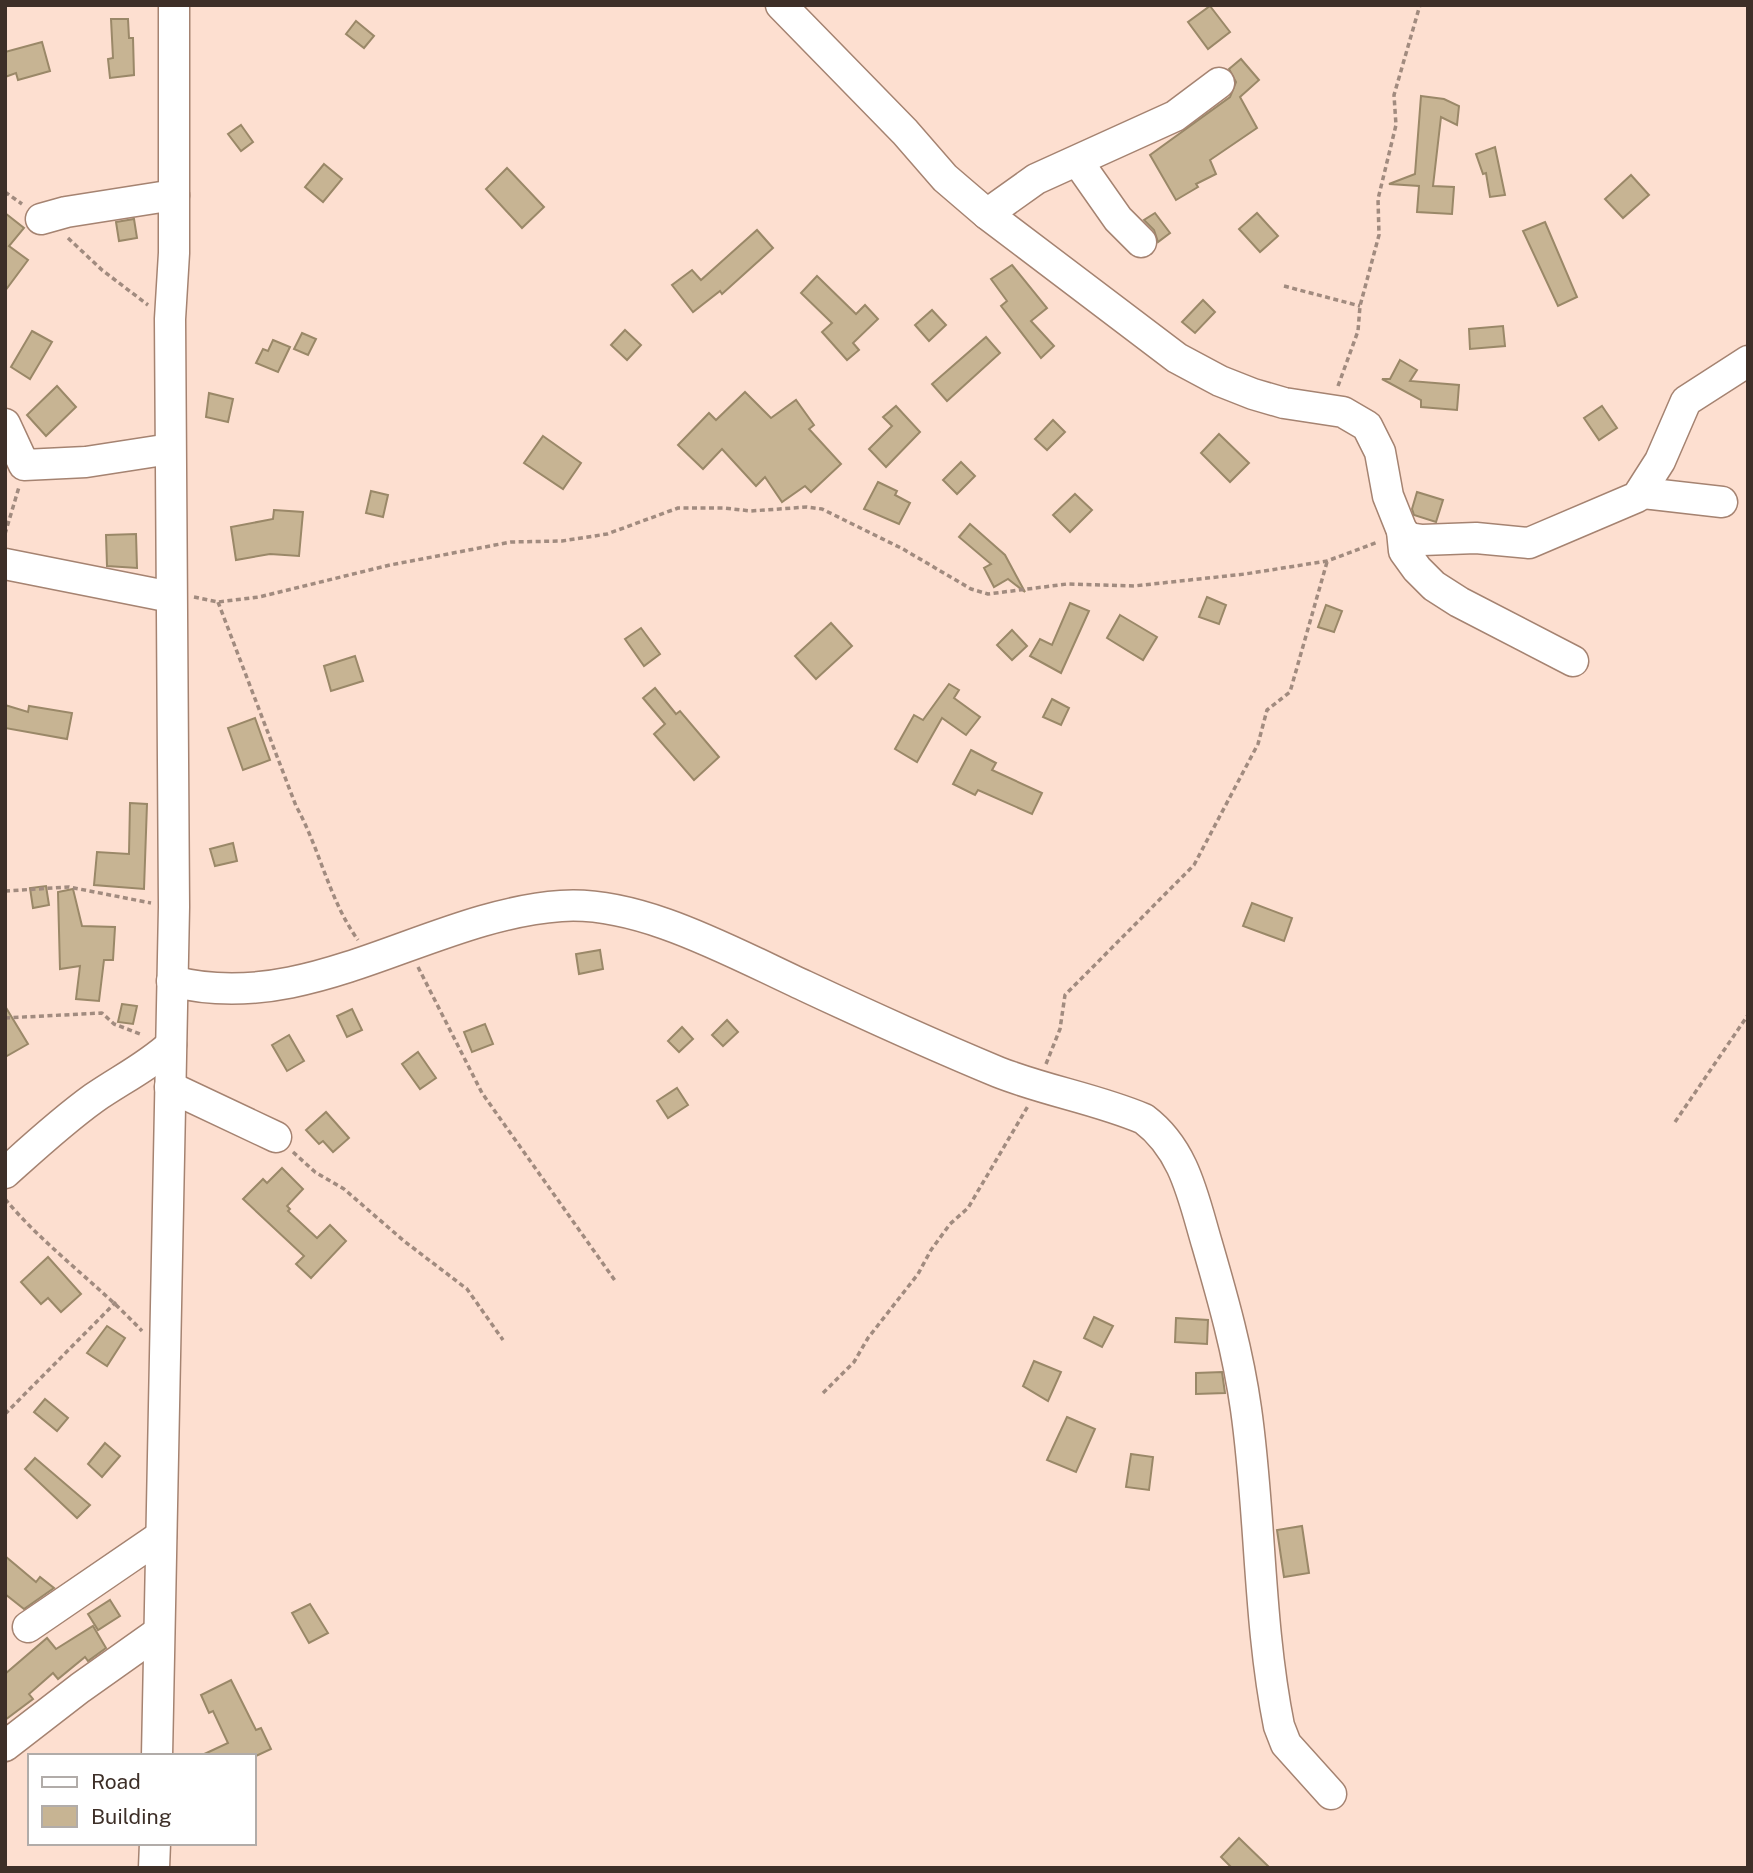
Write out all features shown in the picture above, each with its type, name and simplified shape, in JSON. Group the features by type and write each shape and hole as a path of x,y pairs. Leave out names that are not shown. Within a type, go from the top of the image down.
{"street":[{"path":"157,1754 174,907 170,319 174,195 174,5"},
{"path":"781,5 905,132 945,178 987,214 1177,358 1220,381 1254,394 1323,408 1356,418 1376,438 1388,496 1402,536 1404,551 1417,569 1434,586 1573,661"},
{"path":"987,214 1036,179 1175,116 1219,83"},
{"path":"1078,162 1118,219 1141,242"},
{"path":"41,219 66,212 174,195"},
{"path":"1643,493 1686,401 1748,361"},
{"path":"5,424 24,465 86,462 170,449"},
{"path":"1402,536 1422,540 1476,537 1528,543 1643,493 1722,502"},
{"path":"5,564 171,597"},
{"path":"172,981 204,990 242,989 335,972 392,950 510,915 561,905 598,906 679,929 1002,1073 1144,1119 1162,1132 1188,1177 1236,1346 1247,1411 1264,1612 1279,1726 1292,1752 1331,1794"},
{"path":"5,1173 69,1116 113,1084 148,1066 171,1045"},
{"path":"170,1087 276,1137"},
{"path":"28,1627 161,1536"},
{"path":"5,1746 159,1632"},
{"path":"154,1868 155,1845"}],"path":[{"path":"1323,408 1337,391 1358,331 1360,306 1379,235 1378,199 1396,125 1394,95 1420,5"},
{"path":"5,192 128,292 170,319"},
{"path":"1284,286 1360,306"},
{"path":"5,534 24,465"},
{"path":"171,597 201,597 218,602 259,597 366,570 510,542 562,541 607,534 678,508 724,508 751,512 807,507 822,509 903,549 971,589 988,594 1083,583 1134,586 1327,561 1376,542 1402,536"},
{"path":"823,1393 854,1362 868,1338 918,1274 950,1224 968,1208 1038,1084 1060,1029 1065,995 1194,864 1258,744 1267,710 1290,692 1327,561"},
{"path":"218,602 338,906 359,942 392,950 416,964 435,996 482,1093 616,1282"},
{"path":"5,891 69,887 174,907"},
{"path":"5,1018 102,1013 126,1030 171,1045"},
{"path":"1675,1122 1748,1015"},
{"path":"276,1137 315,1172 344,1189 404,1241 467,1289 503,1340"},
{"path":"5,1199 19,1216 116,1302 164,1355"},
{"path":"5,1414 116,1302"}],"building":[{"path":"1210,6 1230,32 1208,49 1188,22"},
{"path":"111,19 128,19 129,38 133,38 134,75 110,78 108,59 113,58"},
{"path":"356,21 374,36 364,48 346,34"},
{"path":"42,42 50,71 18,80 16,73 5,77 5,52"},
{"path":"1241,59 1259,80 1240,97 1257,128 1210,160 1216,174 1196,184 1198,187 1176,200 1150,155 1230,97 1236,82 1229,69"},
{"path":"1421,96 1444,99 1459,106 1457,125 1441,117 1433,186 1454,187 1452,214 1417,212 1419,186 1389,184 1415,174"},
{"path":"241,125 253,142 241,151 228,134"},
{"path":"1495,147 1505,195 1490,197 1486,173 1483,174 1476,154"},
{"path":"324,164 342,179 323,202 305,187"},
{"path":"507,168 544,207 522,228 486,189"},
{"path":"1631,175 1649,195 1623,218 1605,199"},
{"path":"5,213 24,228 9,246 28,260 5,291"},
{"path":"1155,213 1170,233 1158,242 1154,230 1144,220"},
{"path":"1257,213 1278,236 1260,252 1239,229"},
{"path":"134,219 137,238 119,241 116,222"},
{"path":"1545,222 1577,297 1558,306 1523,231"},
{"path":"757,230 773,248 722,294 720,291 693,312 672,285 692,270 701,280"},
{"path":"1012,265 1047,308 1031,321 1054,346 1041,358 1001,306 1007,301 991,279"},
{"path":"817,276 856,314 865,305 878,319 853,343 859,350 847,360 822,332 832,323 801,293"},
{"path":"1203,300 1215,312 1195,333 1182,322"},
{"path":"932,310 946,325 929,341 915,325"},
{"path":"1503,326 1505,346 1470,349 1469,329"},
{"path":"625,330 641,345 627,360 611,345"},
{"path":"32,331 52,342 30,379 11,367"},
{"path":"302,333 316,339 308,355 294,349"},
{"path":"986,337 1000,353 947,401 932,384"},
{"path":"273,340 290,347 278,372 256,363 263,349 268,351"},
{"path":"1400,360 1417,370 1410,381 1459,385 1457,410 1421,407 1421,400 1382,379 1390,379"},
{"path":"57,386 76,407 46,436 27,415"},
{"path":"745,392 771,418 796,400 814,425 809,429 841,464 811,492 805,486 782,502 765,477 756,486 722,449 703,469 678,445 709,413 716,420"},
{"path":"209,393 233,399 228,422 206,417"},
{"path":"896,406 920,432 886,467 869,449 892,426 883,417"},
{"path":"1602,406 1617,428 1599,440 1584,418"},
{"path":"1053,420 1065,432 1047,450 1035,439"},
{"path":"1219,434 1249,463 1230,482 1201,453"},
{"path":"543,436 581,463 563,489 524,463"},
{"path":"961,462 975,476 957,494 943,480"},
{"path":"878,482 897,491 895,495 910,503 899,524 864,509"},
{"path":"371,491 388,495 383,517 366,513"},
{"path":"1417,492 1443,500 1436,522 1414,515 1412,509"},
{"path":"1075,494 1092,510 1070,532 1053,515"},
{"path":"274,510 303,512 299,556 270,554 236,560 231,527 273,519"},
{"path":"970,524 1005,555 1025,592 1008,579 994,587 984,568 991,564 959,537"},
{"path":"136,534 137,568 107,566 106,535"},
{"path":"1207,597 1226,605 1219,624 1199,617"},
{"path":"1070,603 1089,611 1061,673 1030,656 1040,639 1052,645"},
{"path":"1326,605 1342,611 1334,632 1318,627"},
{"path":"1120,615 1157,637 1143,660 1107,638"},
{"path":"831,623 852,646 816,679 795,656"},
{"path":"641,628 660,654 644,666 625,639"},
{"path":"1012,630 1027,646 1012,660 997,645"},
{"path":"355,656 363,681 331,691 324,666"},
{"path":"949,684 959,690 954,698 980,717 966,735 942,718 917,762 895,749 914,715 923,720"},
{"path":"655,688 676,714 680,711 719,757 694,780 654,734 665,724 643,698"},
{"path":"1052,699 1069,708 1061,725 1043,717"},
{"path":"5,705 28,712 29,706 72,713 67,739 5,728"},
{"path":"255,718 270,760 243,770 228,728"},
{"path":"971,750 996,763 992,770 1042,793 1032,814 978,790 975,795 953,784"},
{"path":"130,803 147,804 144,889 94,885 97,852 129,854"},
{"path":"233,843 237,861 215,866 210,849"},
{"path":"46,886 49,905 33,908 30,888"},
{"path":"73,889 82,926 115,927 113,960 104,960 99,1001 76,999 80,966 60,969 58,892"},
{"path":"1252,903 1292,918 1284,941 1243,926"},
{"path":"600,950 603,969 579,974 576,954"},
{"path":"122,1004 137,1006 133,1024 118,1022"},
{"path":"5,1006 28,1044 5,1057"},
{"path":"352,1009 362,1030 347,1037 337,1016"},
{"path":"727,1020 738,1032 723,1046 712,1035"},
{"path":"485,1024 493,1044 472,1052 464,1032"},
{"path":"682,1027 693,1039 679,1052 668,1041"},
{"path":"289,1035 304,1061 287,1071 272,1045"},
{"path":"418,1052 436,1078 420,1089 402,1064"},
{"path":"677,1088 688,1105 668,1118 657,1101"},
{"path":"326,1112 349,1138 333,1152 323,1141 319,1144 306,1130"},
{"path":"282,1168 303,1189 287,1206 290,1209 288,1211 317,1238 330,1225 346,1241 311,1278 296,1264 304,1256 243,1199 263,1179 267,1183"},
{"path":"48,1257 81,1294 61,1312 48,1298 41,1304 21,1282"},
{"path":"1094,1317 1113,1326 1102,1347 1084,1338"},
{"path":"1176,1318 1208,1320 1207,1344 1175,1342"},
{"path":"107,1326 125,1338 107,1366 87,1353"},
{"path":"1034,1361 1061,1372 1048,1401 1023,1386"},
{"path":"1222,1372 1225,1393 1196,1394 1196,1373"},
{"path":"45,1399 68,1418 57,1431 34,1412"},
{"path":"1067,1417 1095,1429 1076,1472 1047,1460"},
{"path":"105,1443 120,1456 102,1477 88,1464"},
{"path":"1131,1454 1153,1457 1149,1490 1126,1487"},
{"path":"35,1458 90,1505 77,1518 25,1469"},
{"path":"1302,1526 1309,1573 1284,1577 1277,1530"},
{"path":"5,1556 36,1582 40,1577 54,1588 24,1609 5,1594"},
{"path":"110,1600 120,1616 98,1630 88,1614"},
{"path":"310,1604 328,1633 309,1643 292,1613"},
{"path":"93,1626 106,1648 88,1661 85,1657 58,1679 53,1673 29,1694 33,1699 5,1720 5,1674 47,1638 56,1649"},
{"path":"231,1680 256,1730 261,1728 271,1749 256,1756 204,1754 228,1743 213,1711 209,1713 201,1695"},
{"path":"1239,1838 1270,1868 1232,1868 1221,1857"}]}
